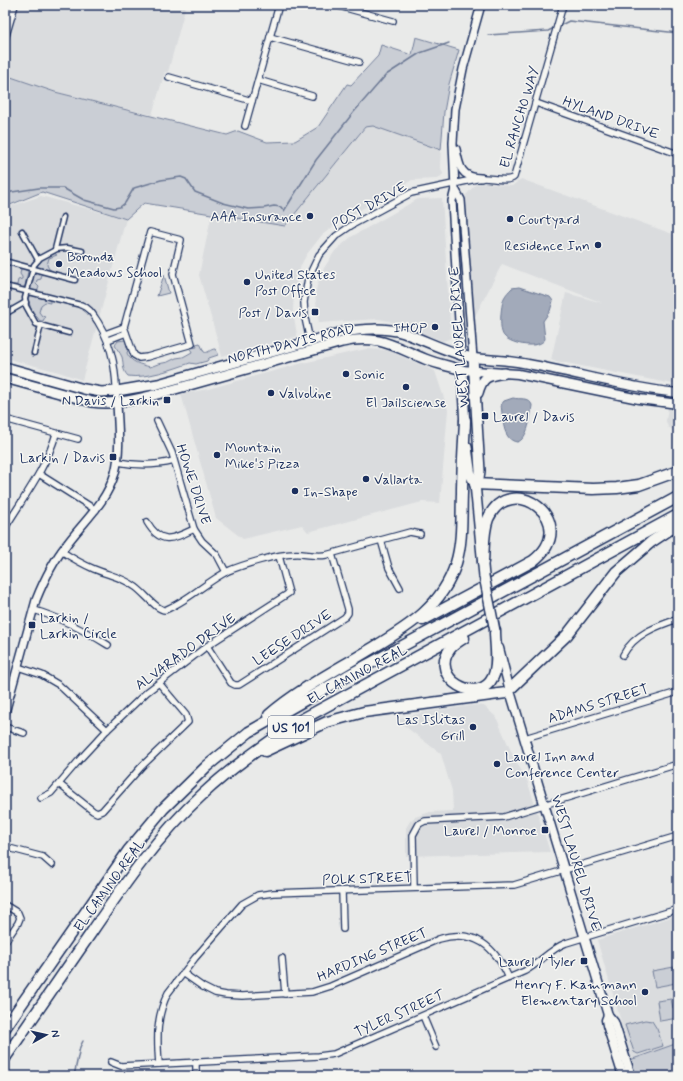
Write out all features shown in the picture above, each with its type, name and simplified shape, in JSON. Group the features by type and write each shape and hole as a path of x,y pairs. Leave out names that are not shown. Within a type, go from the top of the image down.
{"highway":[{"name":"NORTH DAVIS ROAD","path":"5,367 84,389 100,392 117,391 158,384 343,332 370,329 404,333 461,356 474,358"},
{"name":"NORTH DAVIS ROAD","path":"5,378 83,400 100,403 117,403 154,395 352,340 367,339 383,341 427,360 462,370"},
{"name":"WEST LAUREL DRIVE","path":"474,358 480,471 479,478 475,484"},
{"name":"WEST LAUREL DRIVE","path":"462,370 469,469 475,484 482,562 495,631"},
{"path":"476,398 483,380 494,375 506,373"},
{"path":"397,634 412,624 430,608 443,592 456,562 461,526 465,420"},
{"path":"475,484 593,489 617,488 639,486 678,472"},
{"name":"EL CAMINO REAL","path":"5,1028 128,851 144,831 163,808 207,766 248,732 347,676 678,497"},
{"path":"248,732 291,697 397,634 540,556 548,544 550,534 550,524 543,510 530,501 520,499 505,501 497,506 488,519 486,525 482,562"},
{"name":"EL CAMINO REAL","path":"5,1058 139,864 202,794 256,751 299,721 678,515"},
{"path":"229,773 262,753 304,732 346,716 390,708 499,695 510,691 567,635 616,572 651,542 678,524"},
{"path":"495,631 496,666 491,680 485,686 473,690 465,689 456,685 448,677 445,669 448,652 454,644 505,610"}],"main road":[{"name":"NORTH DAVIS ROAD","path":"474,358 527,363 627,386 678,393"},
{"name":"NORTH DAVIS ROAD","path":"462,370 532,376 639,399 678,404"},
{"name":"WEST LAUREL DRIVE","path":"495,631 510,691 608,1015 614,1022 630,1076"},
{"name":"WEST LAUREL DRIVE","path":"608,1015 606,1020 607,1025 623,1076"}],"street":[{"path":"5,39 15,5"},
{"path":"245,126 278,5"},
{"path":"335,5 393,21"},
{"path":"455,186 453,130 459,85 481,5"},
{"name":"EL RANCHO WAY","path":"455,186 481,178 507,181 514,177 563,5"},
{"path":"270,37 359,62"},
{"path":"169,77 252,101"},
{"path":"258,80 312,96"},
{"name":"HYLAND DRIVE","path":"536,103 678,154"},
{"path":"453,130 456,153 462,169 470,178 481,178"},
{"name":"POST DRIVE","path":"310,341 305,318 305,289 316,260 329,242 352,225 411,193 455,186"},
{"name":"WEST LAUREL DRIVE","path":"455,186 452,201 461,356"},
{"name":"WEST LAUREL DRIVE","path":"455,186 461,200 474,358"},
{"path":"55,249 63,217"},
{"path":"22,231 38,260"},
{"path":"150,232 181,240 172,274 192,344 139,358 132,353 125,330 150,232"},
{"path":"69,333 36,324 26,306 26,292 34,265 38,260 55,249 66,248 82,251"},
{"path":"8,262 74,280"},
{"path":"5,286 88,308 106,337 114,363 117,391 119,444 118,462 110,488 96,510 61,551 48,572 36,600 5,713"},
{"path":"5,314 26,302"},
{"path":"34,353 41,325"},
{"path":"106,337 125,330"},
{"path":"5,420 78,439"},
{"name":"HOWE DRIVE","path":"157,420 168,442 194,529 202,541 217,555 226,572"},
{"path":"5,528 39,474 49,454 56,434"},
{"path":"118,462 146,466 174,461"},
{"path":"39,474 96,510"},
{"path":"147,522 152,531 169,539 194,529"},
{"path":"61,551 88,567 130,583 142,592 159,609 163,610 168,609 226,572 241,566 279,556 294,554 317,556 332,554 410,532 420,534"},
{"path":"381,540 389,568 400,588"},
{"name":"LEESE DRIVE","path":"208,646 231,683 239,685 345,617 348,613 348,607 332,554"},
{"name":"ALVARADO DRIVE","path":"41,798 49,795 107,730 159,682 208,646 289,593 279,556"},
{"path":"34,610 72,623 108,645"},
{"path":"623,655 630,644 642,635 658,626 678,619"},
{"path":"18,667 42,675 59,685 107,730"},
{"path":"59,784 93,811 100,812 142,766 185,726 188,722 187,716 159,682"},
{"name":"ADAMS STREET","path":"525,738 678,692"},
{"path":"5,727 24,733"},
{"path":"414,888 413,835 416,827 422,822 441,819 504,817 678,764"},
{"name":"POLK STREET","path":"159,1064 157,1029 160,1011 168,993 238,907 251,898 268,894 514,885 678,836"},
{"path":"5,847 43,857 52,865"},
{"path":"342,891 343,929"},
{"path":"5,905 18,913 20,916 18,923 5,942"},
{"name":"TYLER STREET","path":"111,1062 121,1066 330,1055 345,1050 509,978 535,965 558,946 585,936 678,909"},
{"name":"HARDING STREET","path":"183,973 203,987 222,995 238,996 307,992 322,989 435,940 452,936 469,938 488,946 499,958 509,978"},
{"path":"282,958 285,994"},
{"path":"422,1016 436,1047"},
{"path":"196,1062 196,1076"}],"shaded area":[{"path":"5,5 186,5 168,72 165,72 152,115 55,92 5,75"},
{"path":"416,37 459,50 449,84 444,112 441,150 373,126 365,127 285,226 144,203 126,219 42,192 5,207 5,75 55,92 227,135 238,131 267,142 295,141 318,127 347,84 351,85 378,56 381,45 412,55"},
{"path":"373,126 441,150 440,165 443,174 438,179 412,180 341,221 322,235 307,254 301,265 294,291 293,311 297,335 295,337 222,356 199,275 212,213 285,226 365,127"},
{"path":"521,179 678,236 678,385 551,360 566,293 603,303 502,264 474,318 466,195 476,184 485,183 512,186"},
{"name":"Boronda Meadows School","path":"41,196 126,219 82,380 59,372 5,358 5,208"},
{"path":"442,198 451,338 443,341 389,321 378,319 319,323 315,295 317,286 322,271 335,251 351,237 418,199"},
{"path":"54,253 57,255 49,258 47,265 53,272 37,268 37,265 42,259"},
{"path":"16,266 28,271 25,286 22,288 13,285 17,285 18,280 22,279 20,274 21,269 14,267"},
{"path":"37,272 42,274 41,279 37,280 36,284 39,287 37,292 31,291 30,286 32,277"},
{"path":"164,275 169,293 157,296"},
{"path":"30,295 50,300 50,303 45,302 41,305 39,312 45,317 43,321 40,321 31,309 28,299"},
{"path":"125,340 128,350 127,353 131,359 136,363 150,367 183,357 192,352 190,348 197,347 196,344 200,343 204,352 215,349 218,355 209,358 207,361 196,364 190,363 159,373 135,377 128,376 124,369 122,357 115,345 118,341"},
{"path":"366,349 387,350 435,371 448,410 440,503 422,502 308,532 302,525 243,539 216,518 181,394 208,389 303,363"},
{"path":"668,408 678,410 678,431 668,427 666,421"},
{"path":"476,705 484,706 496,717 514,758 527,780 550,852 406,856 406,828 410,821 415,817 430,812 453,811 452,791 441,754 397,720 424,712"},
{"name":"Henry F. Kammann Elementary School","path":"678,915 678,1043 632,1059 597,940"},
{"path":"674,967 676,983 655,987 652,971"},
{"path":"671,999 673,1008 678,1007 678,1018 660,1021 657,1001"},
{"path":"645,1020 652,1021 657,1029 663,1046 638,1054 634,1052 625,1025"},
{"path":"678,1043 678,1076 635,1076 630,1060"}],"water":[{"path":"519,287 550,297 553,301 550,311 543,321 545,339 537,344 525,345 513,342 505,337 501,330 502,306 504,298 512,288"},
{"path":"513,398 526,399 532,405 530,421 524,437 517,442 508,437 506,433 501,405 504,401"}],"waterway":[{"path":"559,26 569,21 678,33"},
{"path":"488,35 548,31 554,28"},
{"path":"5,193 39,188 63,188 84,200 114,208 120,207 125,203 134,188 161,180 181,177 186,179 195,192 223,203 248,209 274,206 281,207 284,211 316,160 353,113 386,75 420,53 449,43"},
{"path":"74,1076 80,1047 83,1041"}],"place":[{"name":"AAA Insurance","path":"310,216"},
{"name":"Courtyard","path":"510,219"},
{"name":"Residence Inn","path":"598,245"},
{"name":"Boronda Meadows School","path":"59,264"},
{"name":"United States Post Office","path":"247,282"},
{"name":"Post / Davis","path":"315,312"},
{"name":"IHOP","path":"435,327"},
{"name":"Sonic","path":"346,374"},
{"name":"El Jailsciense","path":"406,387"},
{"name":"Valvoline","path":"271,393"},
{"name":"N Davis / Larkin","path":"167,400"},
{"name":"Laurel / Davis","path":"485,416"},
{"name":"Mountain Mike's Pizza","path":"217,455"},
{"name":"Larkin / Davis","path":"113,457"},
{"name":"Vallarta","path":"366,479"},
{"name":"In-Shape","path":"295,491"},
{"name":"Larkin / Larkin Circle","path":"32,625"},
{"name":"Las Islitas Grill","path":"473,727"},
{"name":"Laurel Inn and Conference Center","path":"497,764"},
{"name":"Laurel / Monroe","path":"545,830"},
{"name":"Laurel / Tyler","path":"584,961"},
{"name":"Henry F. Kammann Elementary School","path":"645,992"}]}
